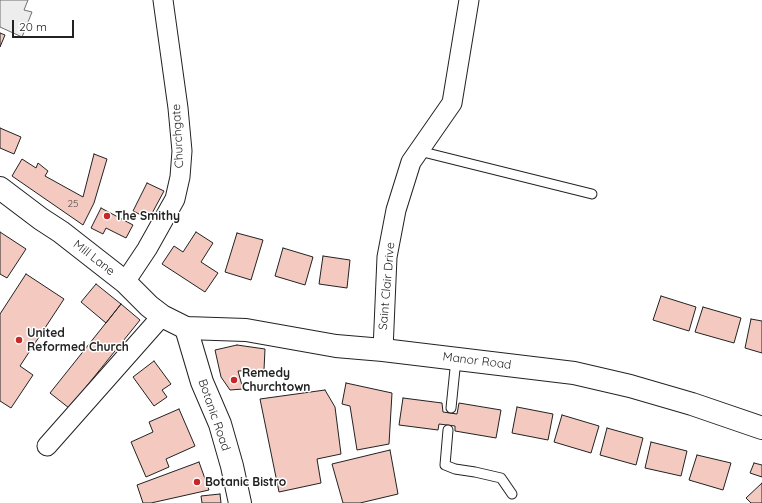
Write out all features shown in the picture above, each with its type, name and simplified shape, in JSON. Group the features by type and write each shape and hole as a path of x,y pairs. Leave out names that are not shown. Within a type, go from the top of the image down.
{"main road":[{"name":"Mill Lane","path":"0,188 61,232 125,282 162,316 186,328"},
{"name":"Manor Road","path":"186,328 246,330 336,346 382,350 574,373 623,384 692,404 762,428"},
{"name":"Botanic Road","path":"186,328 202,382 220,424 232,466 240,503"}],"street":[{"name":"Churchgate","path":"125,282 147,249 175,199 180,177 182,151 178,108 163,0"},
{"name":"Saint Clair Drive","path":"382,350 388,250 396,210 411,162 452,103 469,0"},
{"path":"47,446 162,316"}],"lane":[{"path":"419,151 592,194"},
{"path":"451,408 456,359"},
{"path":"448,430 445,465 455,469 501,478 512,494"}],"shaded area":[{"path":"0,0 28,0 24,10 32,12 22,37 0,27"}],"building":[{"path":"0,33 5,35 0,47"},
{"path":"0,128 21,137 14,154 0,148"},
{"path":"94,154 107,159 94,203 83,225 12,176 22,159 36,168 38,163 48,171 45,176 83,197"},
{"path":"147,183 164,191 149,219 133,211"},
{"name":"The Smithy","path":"101,208 133,225 126,238 106,228 103,234 91,228"},
{"path":"0,232 26,249 7,278 0,274"},
{"path":"196,232 213,243 201,262 218,273 205,292 162,264 174,246 183,252"},
{"path":"237,233 263,240 251,280 225,272"},
{"path":"283,248 313,257 305,285 275,276"},
{"path":"323,256 350,260 347,288 319,284"},
{"name":"United Reformed Church","path":"26,274 64,299 20,366 33,375 11,408 0,401 0,314"},
{"path":"96,284 121,304 106,323 81,302"},
{"path":"661,296 696,307 689,331 653,320"},
{"path":"121,304 140,320 69,408 50,393"},
{"path":"703,307 741,318 734,343 695,332"},
{"path":"751,319 762,321 762,353 745,348"},
{"path":"237,345 265,349 264,370 238,371 243,389 230,390 221,377 215,350"},
{"path":"154,361 171,384 162,390 167,397 154,406 133,377"},
{"path":"346,383 392,393 389,444 357,450 350,406 342,404"},
{"path":"325,390 335,407 341,454 317,459 321,483 279,492 260,399"},
{"path":"403,398 442,403 443,412 457,414 459,403 501,410 496,438 455,431 455,426 439,424 438,430 399,425"},
{"path":"517,407 553,414 548,440 512,433"},
{"path":"179,409 195,446 166,459 169,467 146,477 131,442 153,432 149,422"},
{"path":"562,415 599,426 591,453 554,442"},
{"path":"607,428 643,438 636,465 600,455"},
{"path":"651,442 687,451 681,476 645,468"},
{"path":"390,450 398,494 360,503 343,503 332,464"},
{"path":"697,455 731,463 723,490 689,480"},
{"path":"199,462 209,490 151,503 143,503 137,485"},
{"path":"754,463 762,465 762,477 750,473"},
{"path":"762,483 762,503 751,503 746,498"},
{"path":"220,494 221,503 202,503 201,496"}],"place":[{"name":"The Smithy","path":"107,216"},
{"name":"United Reformed Church","path":"19,340"},
{"name":"Remedy Churchtown","path":"234,380"},
{"name":"Botanic Bistro","path":"197,482"}]}
